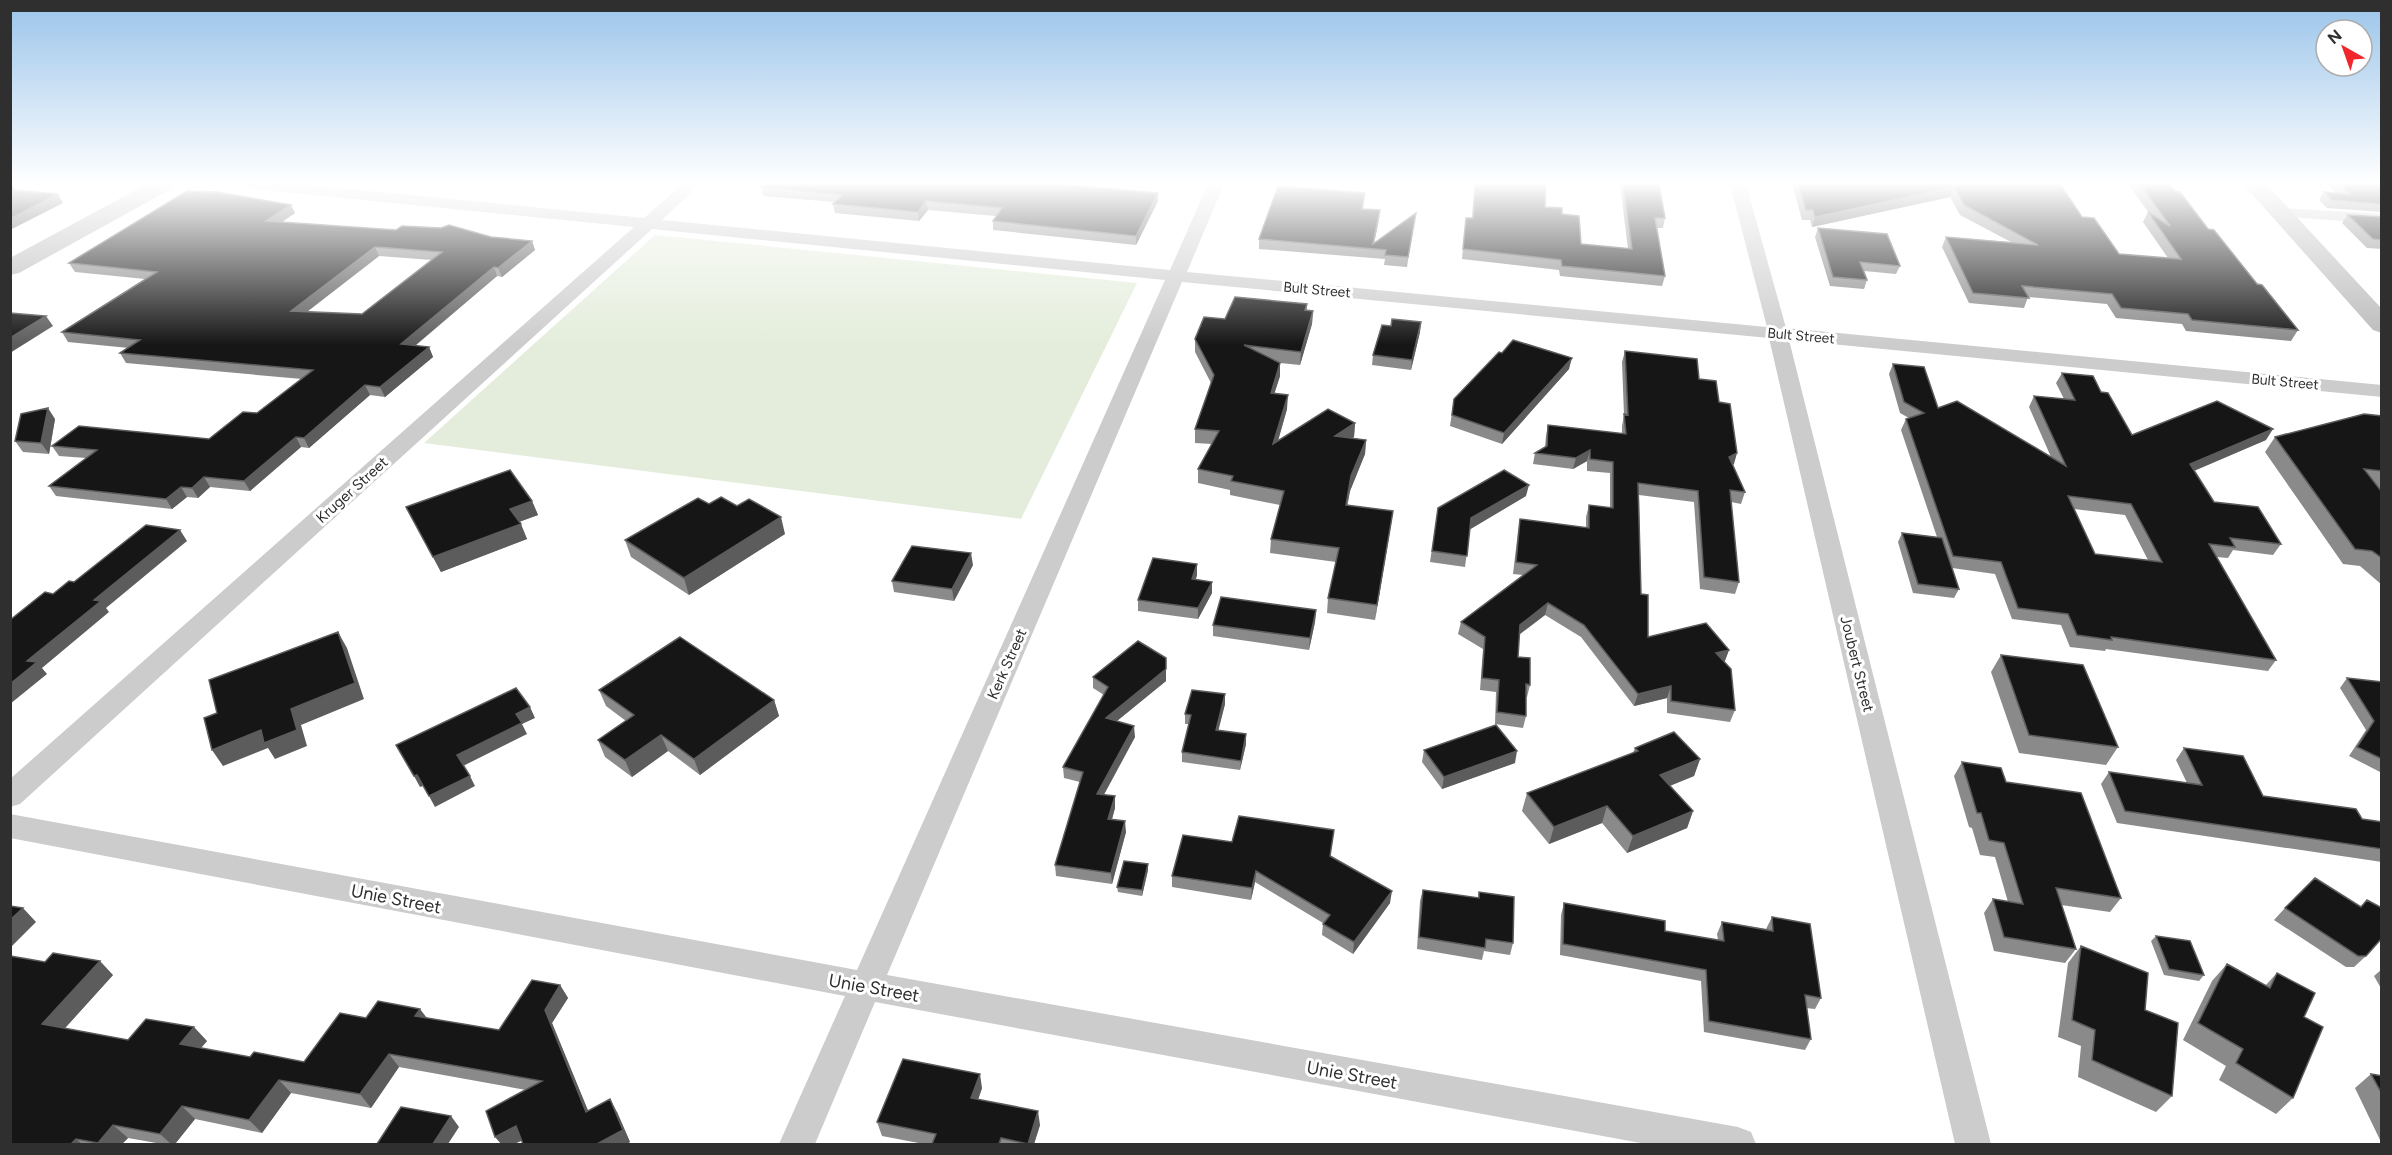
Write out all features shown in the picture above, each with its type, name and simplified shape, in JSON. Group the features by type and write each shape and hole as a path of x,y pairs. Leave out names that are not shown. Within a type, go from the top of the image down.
{"street":[{"path":"10,268 65,238"},
{"name":"Kruger Street","path":"10,796 634,238"},
{"name":"Bult Street","path":"799,238 2382,391"},
{"name":"Kerk Street","path":"797,1144 1193,238"},
{"name":"Joubert Street","path":"1752,238 1778,334 1973,1144"},
{"path":"2303,238 2382,325"},
{"name":"Unie Street","path":"10,826 866,986 1738,1144"}],"green space":[{"path":"652,238 684,238 1137,283 1021,519 424,443"}],"building":[{"path":"110,238 500,238 532,241 498,268 494,267 401,344 429,347 380,387 365,385 304,438 296,437 244,481 204,477 192,488 181,487 166,499 49,486 97,450 52,446 79,426 209,439 243,412 257,413 313,370 120,353 140,340 62,332 157,272 69,263","holes":["375,247 442,252 362,314 291,311"]},
{"path":"1374,238 1373,244 1381,238 1411,238 1408,257 1385,255 1386,250 1259,239"},
{"path":"1464,238 1581,238 1581,244 1632,249 1630,238 1658,238 1665,276 1562,266 1561,260 1463,249"},
{"path":"1821,238 1889,238 1900,266 1860,262 1867,280 1833,277"},
{"path":"1946,238 2038,245 2025,238 2108,238 2119,254 2181,259 2166,238 2220,238 2298,330 2192,320 2188,314 2121,308 2112,294 2022,286 2029,298 1973,293"},
{"path":"1235,297 1307,304 1305,310 1313,311 1301,352 1244,345 1280,363 1271,393 1288,395 1273,444 1328,409 1355,423 1335,436 1366,440 1351,476 1346,505 1393,511 1377,605 1328,598 1339,548 1271,539 1284,491 1231,481 1233,476 1198,469 1219,431 1195,429 1214,375 1195,339 1204,317 1225,319"},
{"path":"10,313 46,316 10,338"},
{"path":"1392,319 1421,322 1412,360 1373,355 1382,325 1391,326"},
{"path":"1513,340 1572,358 1504,433 1452,415 1454,399"},
{"path":"1625,351 1697,359 1699,379 1716,381 1719,402 1730,404 1737,453 1729,457 1745,492 1730,490 1739,582 1704,577 1698,491 1638,483 1641,594 1648,595 1648,637 1706,623 1729,650 1716,653 1731,669 1735,710 1671,701 1671,686 1638,694 1584,625 1548,603 1520,625 1518,657 1530,658 1530,685 1526,684 1526,716 1497,712 1499,680 1482,678 1485,637 1461,622 1537,565 1516,562 1520,519 1589,528 1589,505 1613,508 1613,462 1590,459 1590,450 1576,458 1535,453 1547,446 1548,425 1626,434 1624,414 1628,415"},
{"path":"1893,364 1924,367 1938,408 1957,401 2066,466 2034,396 2075,400 2062,373 2093,376 2101,392 2108,393 2132,435 2217,401 2273,429 2190,464 2214,502 2258,507 2281,544 2230,538 2235,547 2209,544 2276,660 2111,637 2112,640 2077,635 2068,614 2018,608 2001,562 1953,556 1906,419 1924,413 1904,402","holes":["2068,496 2131,504 2162,562 2095,554"]},
{"path":"48,408 41,443 15,441 21,414"},
{"path":"2364,414 2382,416 2382,471 2364,469 2382,492 2382,558 2372,551 2355,549 2275,437"},
{"path":"510,470 532,501 510,509 521,524 433,557 406,507"},
{"path":"1504,470 1529,485 1471,518 1467,556 1432,551 1438,508"},
{"path":"721,497 737,506 749,499 781,517 684,578 625,540 698,498 709,504"},
{"path":"146,525 180,530 94,600 101,601 27,661 37,662 10,684 10,620 45,592 53,594 69,581 74,582"},
{"path":"1902,533 1942,538 1959,589 1918,584"},
{"path":"912,546 971,553 952,589 892,581"},
{"path":"1153,558 1197,564 1192,579 1212,582 1198,608 1138,600"},
{"path":"1221,597 1316,610 1310,638 1213,625"},
{"path":"338,632 355,683 291,709 297,730 264,743 261,730 212,750 204,718 217,713 209,680"},
{"path":"680,637 774,700 694,759 661,735 625,760 598,740 634,715 599,690"},
{"path":"1138,641 1166,658 1166,669 1106,718 1134,726 1097,794 1115,796 1108,819 1125,821 1111,873 1055,865 1083,772 1063,767 1108,687 1093,677"},
{"path":"2001,655 2083,665 2118,747 2029,735"},
{"path":"2347,678 2382,682 2382,759 2357,747 2374,721"},
{"path":"516,688 530,707 516,714 522,723 457,755 470,776 429,796 396,745"},
{"path":"1192,690 1225,694 1216,730 1246,734 1241,761 1182,752 1191,715 1185,714"},
{"path":"1496,725 1517,751 1444,777 1424,750"},
{"path":"1674,732 1700,759 1660,775 1693,811 1633,836 1607,806 1554,827 1527,793 1638,751 1635,748"},
{"path":"2184,748 2243,756 2263,796 2356,809 2362,819 2382,822 2382,849 2125,811 2109,772 2202,785"},
{"path":"1962,762 2001,768 2006,782 2081,793 2121,898 2056,888 2076,949 2004,937 1993,899 2023,904 2004,843 1989,840 1981,813 1977,813"},
{"path":"1239,816 1334,830 1330,856 1392,891 1354,942 1323,924 1330,915 1256,871 1252,888 1172,876 1183,835 1232,842"},
{"path":"1124,861 1148,864 1142,890 1117,887"},
{"path":"2315,878 2361,907 2367,900 2382,908 2382,938 2366,956 2358,956 2285,908"},
{"path":"1423,890 1479,898 1479,892 1514,897 1513,943 1486,939 1485,948 1419,937"},
{"path":"1564,903 1665,921 1665,931 1724,941 1722,922 1773,931 1772,917 1810,924 1821,998 1805,995 1811,1039 1709,1021 1706,970 1563,944"},
{"path":"10,906 23,908 10,920"},
{"path":"2156,936 2190,941 2204,975 2169,969"},
{"path":"2081,946 2148,973 2145,1010 2178,1023 2172,1096 2092,1060 2095,1030 2072,1020"},
{"path":"53,953 100,961 42,1024 128,1040 146,1019 194,1027 180,1044 250,1057 254,1052 304,1062 340,1013 366,1018 378,1001 420,1009 415,1016 499,1030 532,980 560,985 545,1010 586,1112 610,1099 623,1130 597,1144 523,1144 516,1126 495,1137 486,1111 542,1081 389,1054 360,1094 279,1080 249,1120 182,1106 160,1134 113,1125 98,1143 76,1139 71,1144 10,1144 10,956 45,962"},
{"path":"2227,964 2270,988 2277,973 2315,993 2304,1017 2323,1027 2293,1098 2236,1063 2243,1049 2198,1023"},
{"path":"903,1059 980,1074 971,1098 1038,1111 1028,1144 1001,1138 999,1144 932,1144 936,1134 877,1122"},
{"path":"2371,1074 2382,1076 2382,1094"},
{"path":"401,1107 451,1116 433,1144 377,1144"}]}
